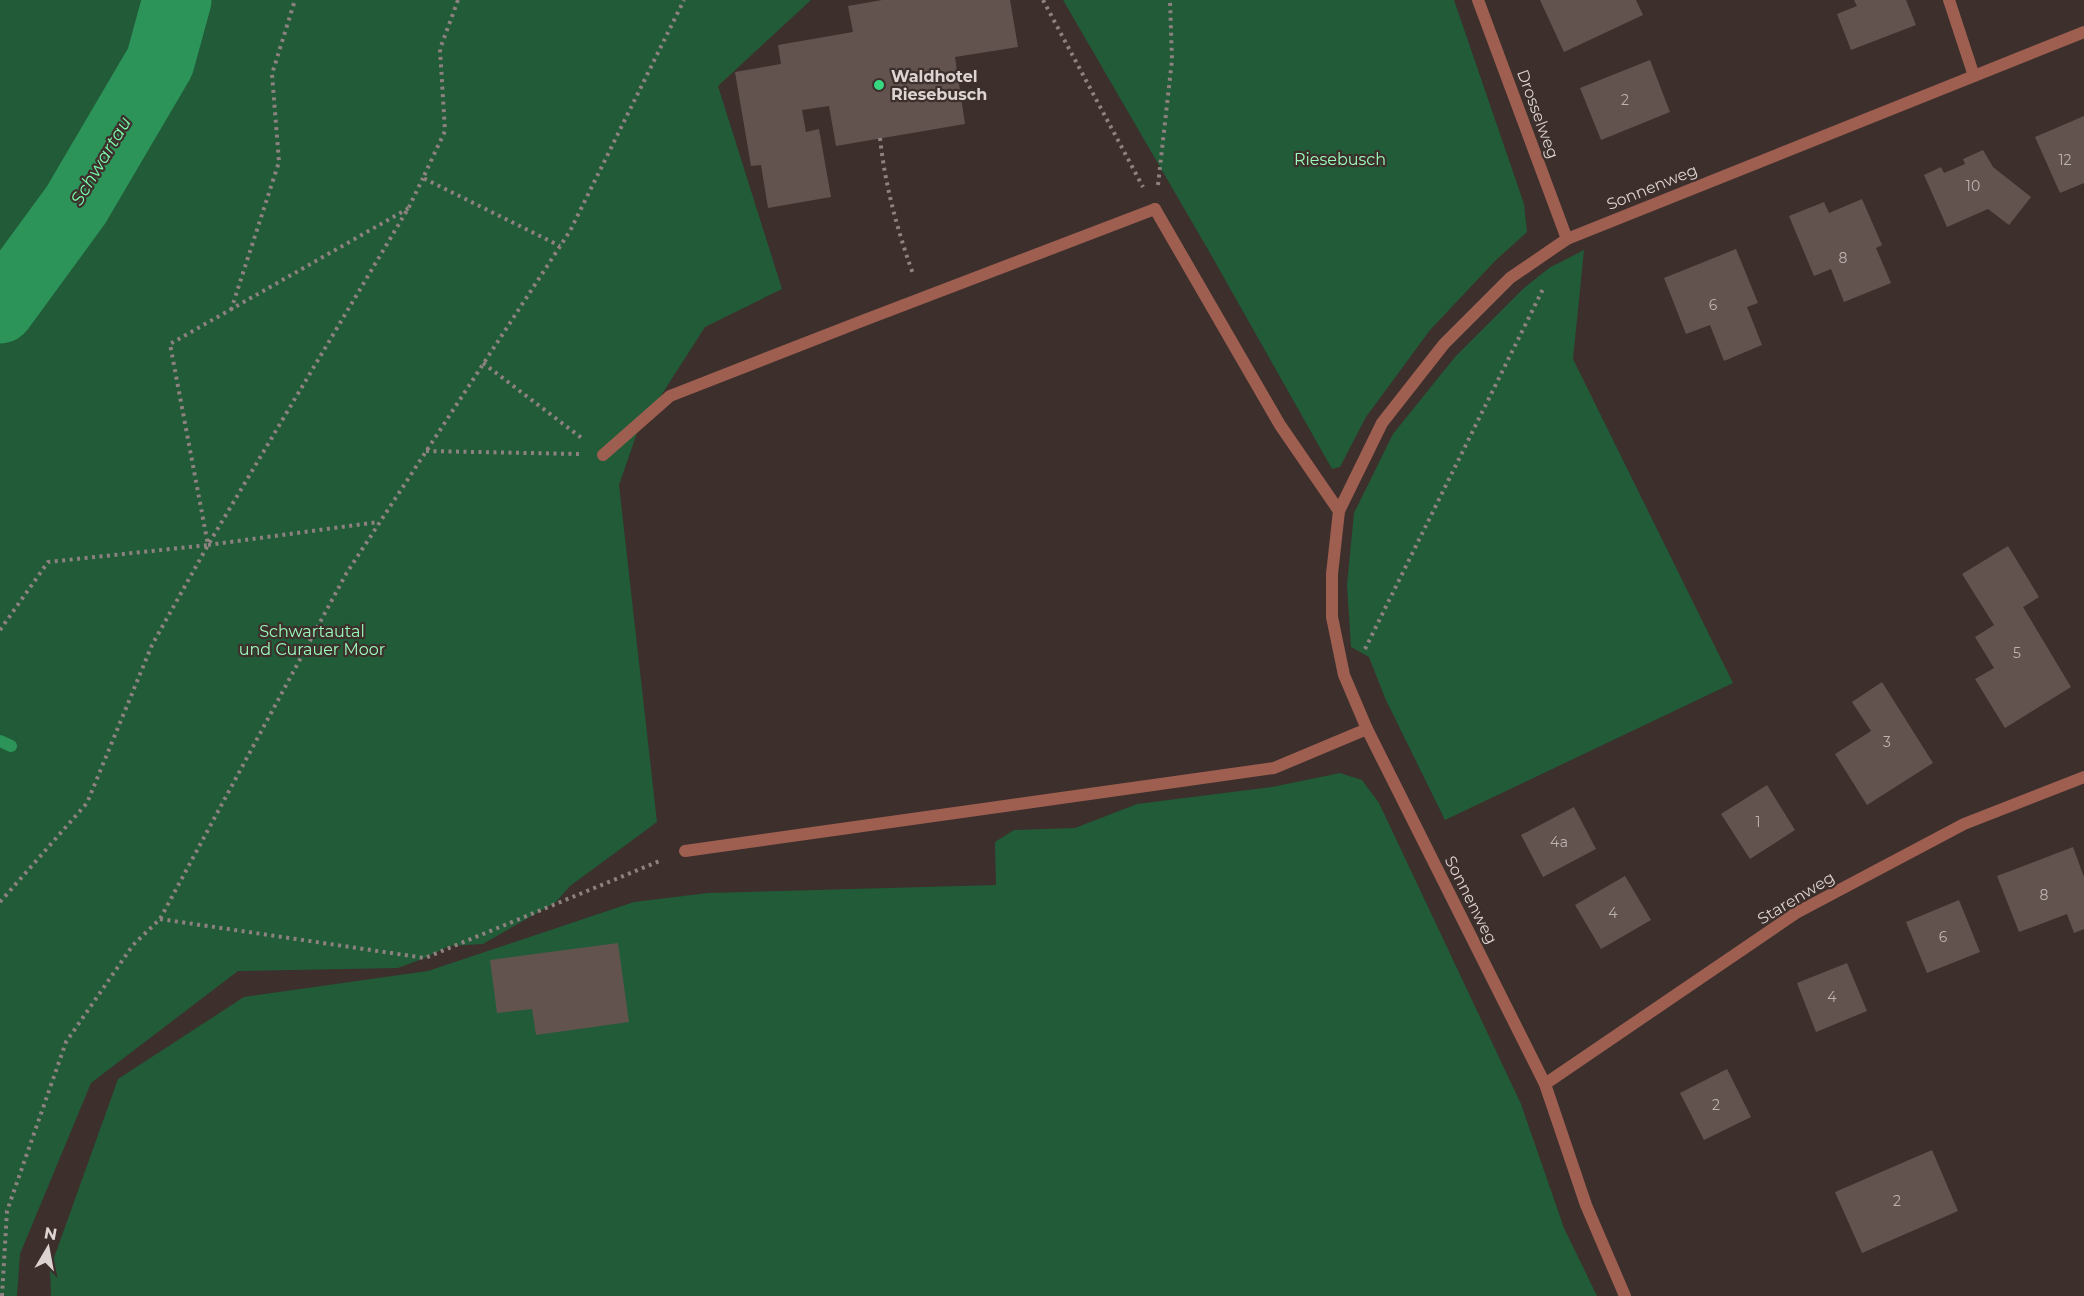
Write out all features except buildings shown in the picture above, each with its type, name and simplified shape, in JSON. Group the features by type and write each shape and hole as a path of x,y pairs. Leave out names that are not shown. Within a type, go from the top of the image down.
{"street":[{"name":"Drosselweg","path":"1478,0 1567,239"},
{"path":"1949,0 1974,76"},
{"name":"Sonnenweg","path":"1625,1296 1586,1205 1545,1084 1367,729 1344,675 1332,617 1332,574 1340,511 1382,423 1444,344 1510,278 1567,239 2084,32"},
{"path":"603,455 670,396 1155,209 1280,425 1340,511"},
{"path":"685,851 1274,768 1367,729"},
{"name":"Starenweg","path":"1545,1084 1796,913 1964,824 2084,777"}],"path":[{"path":"231,310 279,162 272,74 295,0"},
{"path":"0,902 87,803 152,645 207,545 409,207 445,131 440,49 458,0"},
{"path":"2,1296 7,1211 66,1042 133,945 159,919 346,574 570,231 684,0"},
{"path":"1043,0 1155,209"},
{"path":"1155,209 1172,60 1170,0"},
{"path":"880,138 884,170 899,237 922,298"},
{"path":"423,178 560,246"},
{"path":"207,545 170,344 409,207"},
{"path":"1344,675 1359,661 1546,281"},
{"path":"483,363 603,455"},
{"path":"426,451 603,455"},
{"path":"0,630 48,562 207,545 379,522"},
{"path":"159,919 425,958 685,851"}],"green space":[{"name":"Schwartautal und Curauer Moor","path":"0,0 811,0 718,86 782,289 705,327 637,433 619,485 657,822 570,886 556,902 483,944 449,946 398,968 238,971 91,1083 20,1254 17,1296 0,1296"},
{"name":"Riesebusch","path":"1063,0 1454,0 1524,204 1527,232 1496,260 1430,330 1366,417 1340,467 1332,469"},
{"path":"1584,250 1573,359 1733,683 1445,820 1385,698 1369,657 1351,647 1347,585 1354,513 1393,434 1455,357 1524,288 1549,268"},
{"path":"1340,773 1362,780 1379,803 1521,1104 1564,1228 1597,1296 51,1296 50,1269 118,1079 244,997 428,971 634,902 708,893 996,885 995,842 1014,830 1075,828 1137,804 1272,787"}],"waterway":[{"name":"Schwartau","path":"0,309 76,205 160,62 177,0"},
{"path":"0,741 11,746"}],"place":[{"name":"Waldhotel Riesebusch","path":"879,85"}]}
